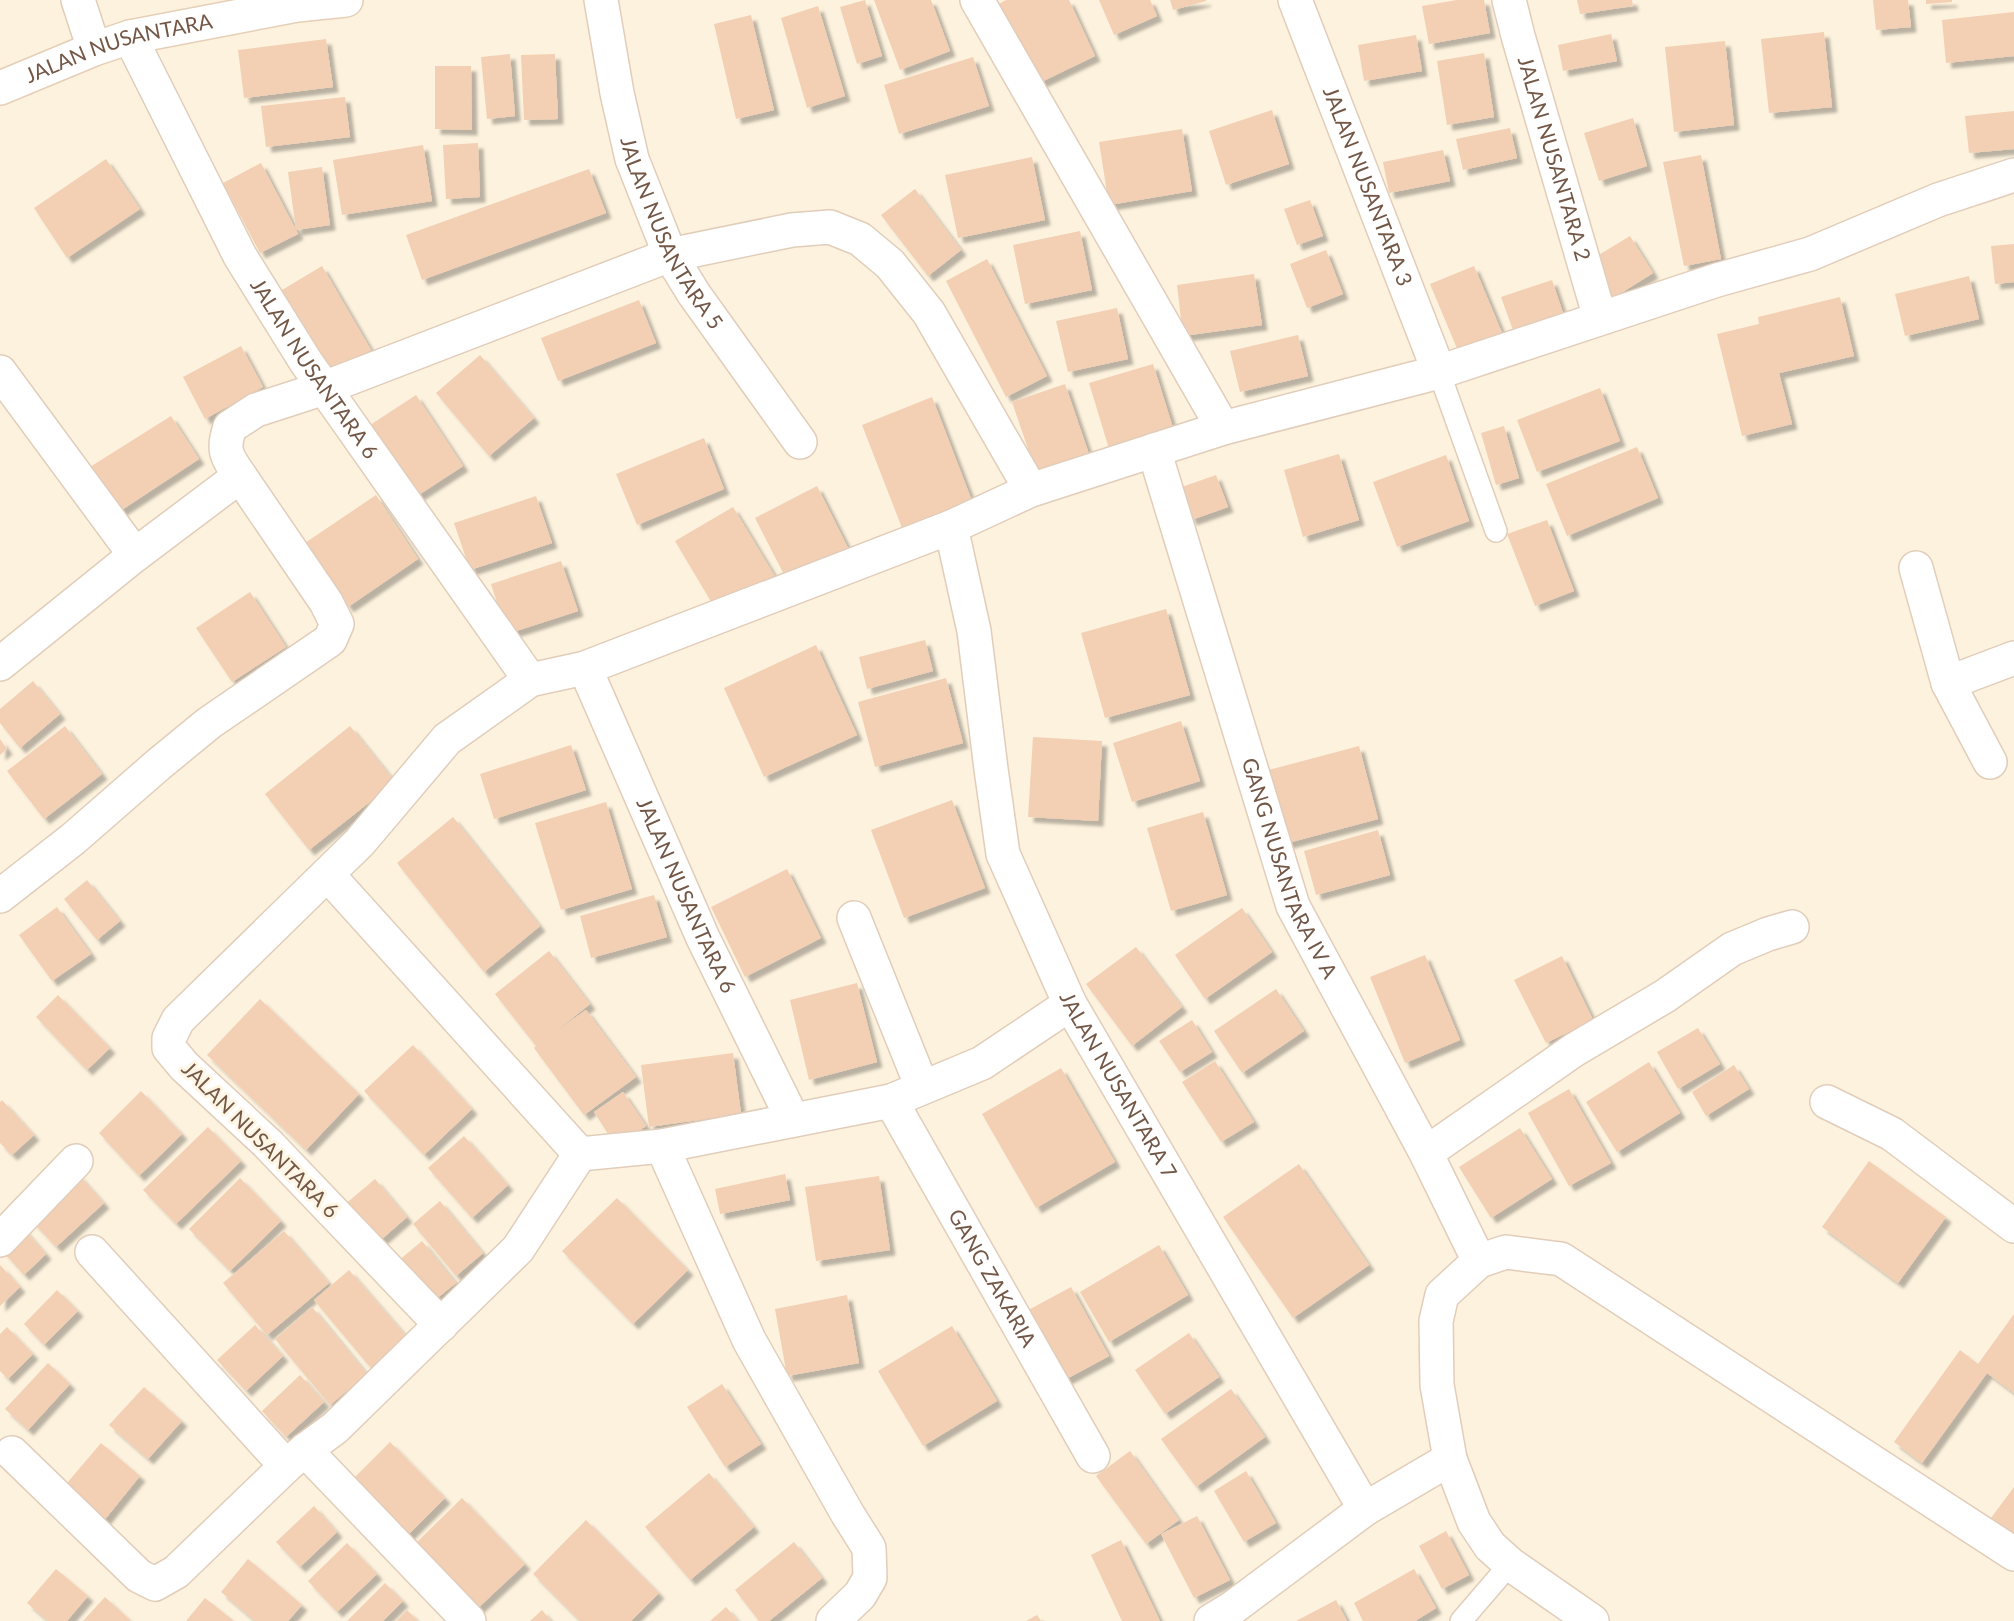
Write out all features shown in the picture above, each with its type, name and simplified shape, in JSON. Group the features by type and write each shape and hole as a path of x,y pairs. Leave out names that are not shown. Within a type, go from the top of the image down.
{"street":[{"path":"78,0 93,49"},
{"name":"JALAN NUSANTARA","path":"0,88 93,49 130,37 297,4 346,0"},
{"name":"JALAN NUSANTARA 5","path":"601,0 617,93 632,159 670,255 694,294 800,442"},
{"path":"977,0 1223,428"},
{"name":"JALAN NUSANTARA 3","path":"1295,0 1439,372"},
{"name":"JALAN NUSANTARA 2","path":"1509,0 1600,318"},
{"name":"JALAN NUSANTARA 6","path":"130,37 240,256 324,388 530,680"},
{"path":"580,1154 328,875 360,842 447,739 530,680 585,668 951,526 1031,490 1223,428 1439,372 1717,280 1810,254 1938,200 2014,175"},
{"path":"0,896 73,839 209,723 330,640 337,624 326,602 231,463 224,443 230,426 256,410 324,388 670,255 792,230 830,227 860,238 890,264 929,313 1031,490"},
{"path":"0,372 135,555"},
{"name":"GANG NUSANTARA IV A","path":"1154,450 1293,906 1426,1153 1479,1261"},
{"path":"0,664 135,555 240,476"},
{"name":"JALAN NUSANTARA 7","path":"951,526 974,631 1004,854 1070,1004 1365,1509"},
{"path":"1916,568 1948,683 1990,762"},
{"path":"1948,683 2014,658"},
{"name":"JALAN NUSANTARA 6","path":"585,668 703,938 793,1120"},
{"name":"JALAN NUSANTARA 6","path":"328,875 178,1020 169,1038 169,1048 184,1066 268,1144 441,1325"},
{"path":"854,918 922,1087"},
{"path":"1426,1153 1574,1050 1665,996 1732,949 1792,927"},
{"path":"580,1154 662,1146 891,1101 981,1063 1070,1004"},
{"name":"GANG ZAKARIA","path":"891,1101 1093,1456"},
{"path":"1827,1102 1892,1134 2014,1226"},
{"path":"662,1146 749,1340 869,1548 870,1578 860,1595 833,1621"},
{"path":"12,1453 139,1576 155,1584 176,1572 296,1458 335,1428 518,1249 580,1154"},
{"path":"0,1240 76,1161"},
{"path":"92,1252 296,1458 470,1621"},
{"path":"1592,1621 1510,1564 1490,1546 1474,1522 1450,1459 1437,1385 1436,1321 1442,1295 1479,1261 1506,1252 1561,1259 2014,1554"},
{"path":"1211,1621 1365,1509 1450,1459"}],"lane":[{"path":"1439,372 1497,531"},
{"path":"1461,1621 1510,1564"}],"building":[{"path":"865,0 882,56 857,64 840,7"},
{"path":"874,0 931,0 950,51 900,70"},
{"path":"1006,0 1069,0 1095,56 1037,84 999,4"},
{"path":"1099,0 1150,0 1157,16 1114,35"},
{"path":"1170,0 1206,0 1206,1 1173,10"},
{"path":"1457,0 1484,0 1490,33 1429,44 1422,6"},
{"path":"1577,0 1632,0 1633,6 1580,14"},
{"path":"1873,0 1908,0 1911,27 1876,30"},
{"path":"1926,0 1952,0 1952,2 1926,4"},
{"path":"818,6 845,96 807,108 781,18"},
{"path":"2014,12 2014,56 1946,63 1942,20"},
{"path":"751,15 774,110 736,119 714,24"},
{"path":"1824,32 1832,107 1769,113 1761,39"},
{"path":"1611,34 1617,61 1563,71 1558,45"},
{"path":"1416,35 1422,71 1364,81 1358,45"},
{"path":"326,39 333,87 244,98 238,50"},
{"path":"1725,41 1734,125 1674,132 1665,47"},
{"path":"1484,53 1494,117 1447,125 1437,61"},
{"path":"510,54 515,116 487,119 481,57"},
{"path":"555,54 558,119 524,120 521,55"},
{"path":"973,57 989,106 899,134 884,85"},
{"path":"435,66 471,66 472,130 435,129"},
{"path":"345,97 350,137 266,147 261,106"},
{"path":"1272,110 1289,164 1226,185 1209,131"},
{"path":"2014,111 2014,149 1969,153 1965,116"},
{"path":"1633,118 1647,166 1599,181 1584,133"},
{"path":"1510,128 1517,158 1463,170 1456,139"},
{"path":"1182,129 1192,191 1109,205 1099,142"},
{"path":"478,143 480,197 446,199 443,145"},
{"path":"423,145 432,201 342,215 333,160"},
{"path":"1443,150 1450,181 1389,193 1383,162"},
{"path":"1701,155 1721,259 1684,266 1663,162"},
{"path":"1032,157 1045,220 958,238 945,175"},
{"path":"106,159 140,209 67,258 34,208"},
{"path":"261,163 298,234 260,253 223,183"},
{"path":"322,167 330,225 296,230 288,172"},
{"path":"589,169 606,213 422,280 406,235"},
{"path":"915,189 961,250 928,276 881,215"},
{"path":"1310,200 1323,236 1297,245 1284,209"},
{"path":"1080,231 1092,290 1025,304 1013,245"},
{"path":"1630,236 1653,273 1610,300 1587,262"},
{"path":"2014,244 2014,282 1995,284 1991,246"},
{"path":"1326,250 1343,294 1307,308 1290,264"},
{"path":"987,259 1047,376 1006,397 946,281"},
{"path":"322,266 371,350 327,377 277,293"},
{"path":"1474,266 1505,340 1461,358 1430,284"},
{"path":"1254,274 1262,325 1183,336 1177,285"},
{"path":"1969,276 1979,319 1905,336 1895,294"},
{"path":"1552,280 1564,316 1514,333 1501,297"},
{"path":"1840,297 1854,356 1779,373 1792,424 1742,436 1717,334 1759,324 1758,317"},
{"path":"639,300 656,343 558,381 541,338"},
{"path":"1117,308 1128,359 1068,372 1056,321"},
{"path":"1298,335 1308,376 1240,392 1230,351"},
{"path":"241,346 263,387 205,419 183,377"},
{"path":"480,355 534,418 489,456 436,393"},
{"path":"1153,364 1174,431 1110,452 1089,383"},
{"path":"1065,384 1092,463 1039,481 1012,402"},
{"path":"1600,388 1620,441 1537,472 1517,420"},
{"path":"416,395 463,466 414,498 367,427"},
{"path":"932,397 972,501 902,528 862,425"},
{"path":"171,416 199,459 111,517 82,472"},
{"path":"1504,426 1519,478 1496,485 1481,433"},
{"path":"704,438 724,489 637,525 616,474"},
{"path":"1637,447 1658,498 1567,536 1546,484"},
{"path":"1339,454 1359,520 1303,537 1284,470"},
{"path":"1446,455 1469,521 1397,547 1373,482"},
{"path":"1216,475 1228,507 1191,520 1179,488"},
{"path":"817,486 852,556 791,588 755,518"},
{"path":"376,495 418,559 348,607 305,543"},
{"path":"536,496 552,543 470,570 454,523"},
{"path":"733,507 777,580 719,615 675,541"},
{"path":"1547,520 1574,591 1535,606 1507,534"},
{"path":"561,561 578,611 507,634 491,584"},
{"path":"250,592 286,647 232,682 196,628"},
{"path":"1166,609 1190,695 1105,718 1081,633"},
{"path":"925,640 933,671 867,689 859,657"},
{"path":"816,645 857,735 764,777 724,688"},
{"path":"946,678 963,743 875,767 858,702"},
{"path":"33,681 60,714 20,748 0,723 0,709"},
{"path":"1181,721 1200,781 1132,802 1113,743"},
{"path":"65,726 102,774 44,819 7,771"},
{"path":"350,726 395,782 309,850 265,794"},
{"path":"1033,737 1102,741 1098,821 1028,817"},
{"path":"0,739 7,749 0,755"},
{"path":"571,745 586,790 494,819 480,774"},
{"path":"1359,746 1378,819 1284,844 1265,771"},
{"path":"952,800 985,888 904,918 871,830"},
{"path":"606,802 632,889 561,910 535,823"},
{"path":"1203,812 1227,895 1171,911 1147,828"},
{"path":"453,817 540,926 484,972 397,863"},
{"path":"1378,830 1390,875 1316,895 1304,851"},
{"path":"787,869 821,938 745,977 711,907"},
{"path":"87,880 120,921 97,940 64,899"},
{"path":"654,895 667,937 591,958 580,916"},
{"path":"57,907 91,954 52,981 19,935"},
{"path":"1242,908 1272,952 1205,999 1175,955"},
{"path":"1136,947 1182,1007 1132,1046 1086,984"},
{"path":"549,951 590,1004 555,1032 586,1010 636,1077 584,1115 534,1048 536,1046 495,994"},
{"path":"1425,955 1460,1040 1405,1063 1370,977"},
{"path":"1562,956 1593,1020 1546,1043 1514,980"},
{"path":"857,983 877,1062 809,1080 790,1000"},
{"path":"1276,989 1304,1031 1242,1073 1214,1031"},
{"path":"58,995 110,1048 87,1070 36,1017"},
{"path":"260,999 359,1094 306,1150 207,1055"},
{"path":"1192,1020 1212,1052 1180,1072 1159,1041"},
{"path":"1698,1028 1720,1064 1678,1089 1657,1052"},
{"path":"413,1045 472,1109 424,1155 364,1091"},
{"path":"733,1053 741,1114 649,1127 641,1065"},
{"path":"1215,1061 1254,1122 1221,1142 1182,1082"},
{"path":"1649,1062 1680,1113 1617,1152 1586,1102"},
{"path":"1734,1065 1749,1089 1706,1116 1692,1092"},
{"path":"1061,1068 1115,1162 1036,1208 982,1114"},
{"path":"1569,1089 1611,1163 1569,1186 1528,1113"},
{"path":"141,1091 182,1134 139,1176 99,1133"},
{"path":"623,1092 646,1126 616,1146 594,1112"},
{"path":"2,1100 34,1135 12,1155 0,1143 0,1102"},
{"path":"208,1127 241,1161 176,1224 143,1190"},
{"path":"1520,1128 1552,1179 1491,1218 1459,1167"},
{"path":"464,1136 508,1185 472,1218 428,1168"},
{"path":"1869,1161 1946,1217 1898,1283 1822,1227"},
{"path":"1299,1164 1369,1265 1293,1318 1223,1217"},
{"path":"78,1174 104,1203 56,1247 30,1219"},
{"path":"785,1174 790,1200 720,1214 715,1189"},
{"path":"879,1176 890,1250 816,1261 805,1187"},
{"path":"240,1178 281,1221 230,1271 189,1229"},
{"path":"375,1179 407,1217 375,1245 343,1206"},
{"path":"617,1198 688,1270 633,1324 562,1251"},
{"path":"440,1201 483,1253 456,1276 413,1224"},
{"path":"23,1228 46,1254 24,1275 0,1248"},
{"path":"284,1231 329,1283 267,1335 223,1283"},
{"path":"422,1241 456,1283 426,1307 392,1266"},
{"path":"1159,1245 1188,1295 1109,1342 1080,1292"},
{"path":"0,1265 20,1287 0,1306"},
{"path":"349,1270 407,1337 371,1368 314,1300"},
{"path":"1071,1287 1109,1356 1057,1384 1021,1314"},
{"path":"57,1290 78,1311 44,1345 24,1324"},
{"path":"847,1295 859,1363 787,1376 775,1309"},
{"path":"312,1307 367,1374 330,1405 275,1339"},
{"path":"2014,1314 2014,1393 1987,1373 1922,1463 1894,1442 1960,1350 1978,1364"},
{"path":"255,1325 283,1356 246,1391 217,1360"},
{"path":"952,1326 997,1401 923,1446 878,1371"},
{"path":"7,1327 33,1354 8,1379 0,1371 0,1334"},
{"path":"1189,1333 1219,1377 1165,1414 1135,1370"},
{"path":"48,1363 70,1384 28,1430 5,1409"},
{"path":"300,1375 324,1402 286,1437 262,1411"},
{"path":"722,1384 761,1444 725,1467 687,1407"},
{"path":"144,1387 182,1421 148,1459 109,1425"},
{"path":"1231,1389 1265,1437 1196,1487 1161,1439"},
{"path":"390,1442 445,1498 405,1538 350,1482"},
{"path":"101,1443 140,1476 102,1523 62,1489"},
{"path":"1130,1451 1179,1520 1146,1544 1096,1476"},
{"path":"1246,1471 1276,1523 1244,1542 1214,1491"},
{"path":"709,1473 754,1527 690,1580 645,1527"},
{"path":"2014,1487 2014,1534 1991,1518"},
{"path":"462,1498 525,1564 478,1608 417,1542"},
{"path":"314,1506 337,1532 300,1567 276,1542"},
{"path":"1197,1516 1230,1580 1194,1598 1161,1534"},
{"path":"586,1520 659,1593 631,1621 580,1621 533,1574"},
{"path":"1446,1531 1469,1575 1442,1589 1419,1546"},
{"path":"1121,1540 1160,1621 1122,1621 1091,1555"},
{"path":"794,1542 822,1578 769,1621 759,1621 735,1590"},
{"path":"347,1543 377,1574 337,1612 308,1581"},
{"path":"248,1559 302,1605 288,1621 255,1621 221,1592"},
{"path":"56,1569 88,1596 67,1621 48,1621 27,1603"},
{"path":"1414,1569 1436,1608 1415,1621 1363,1621 1354,1603"},
{"path":"385,1583 403,1601 383,1621 347,1621"},
{"path":"105,1597 131,1621 83,1621"},
{"path":"205,1598 234,1621 186,1621"},
{"path":"1336,1600 1347,1621 1296,1621"},
{"path":"726,1607 738,1621 710,1621"},
{"path":"407,1610 418,1621 396,1621"},
{"path":"542,1610 551,1621 530,1621"},
{"path":"1037,1615 1041,1621 1026,1621"}]}
